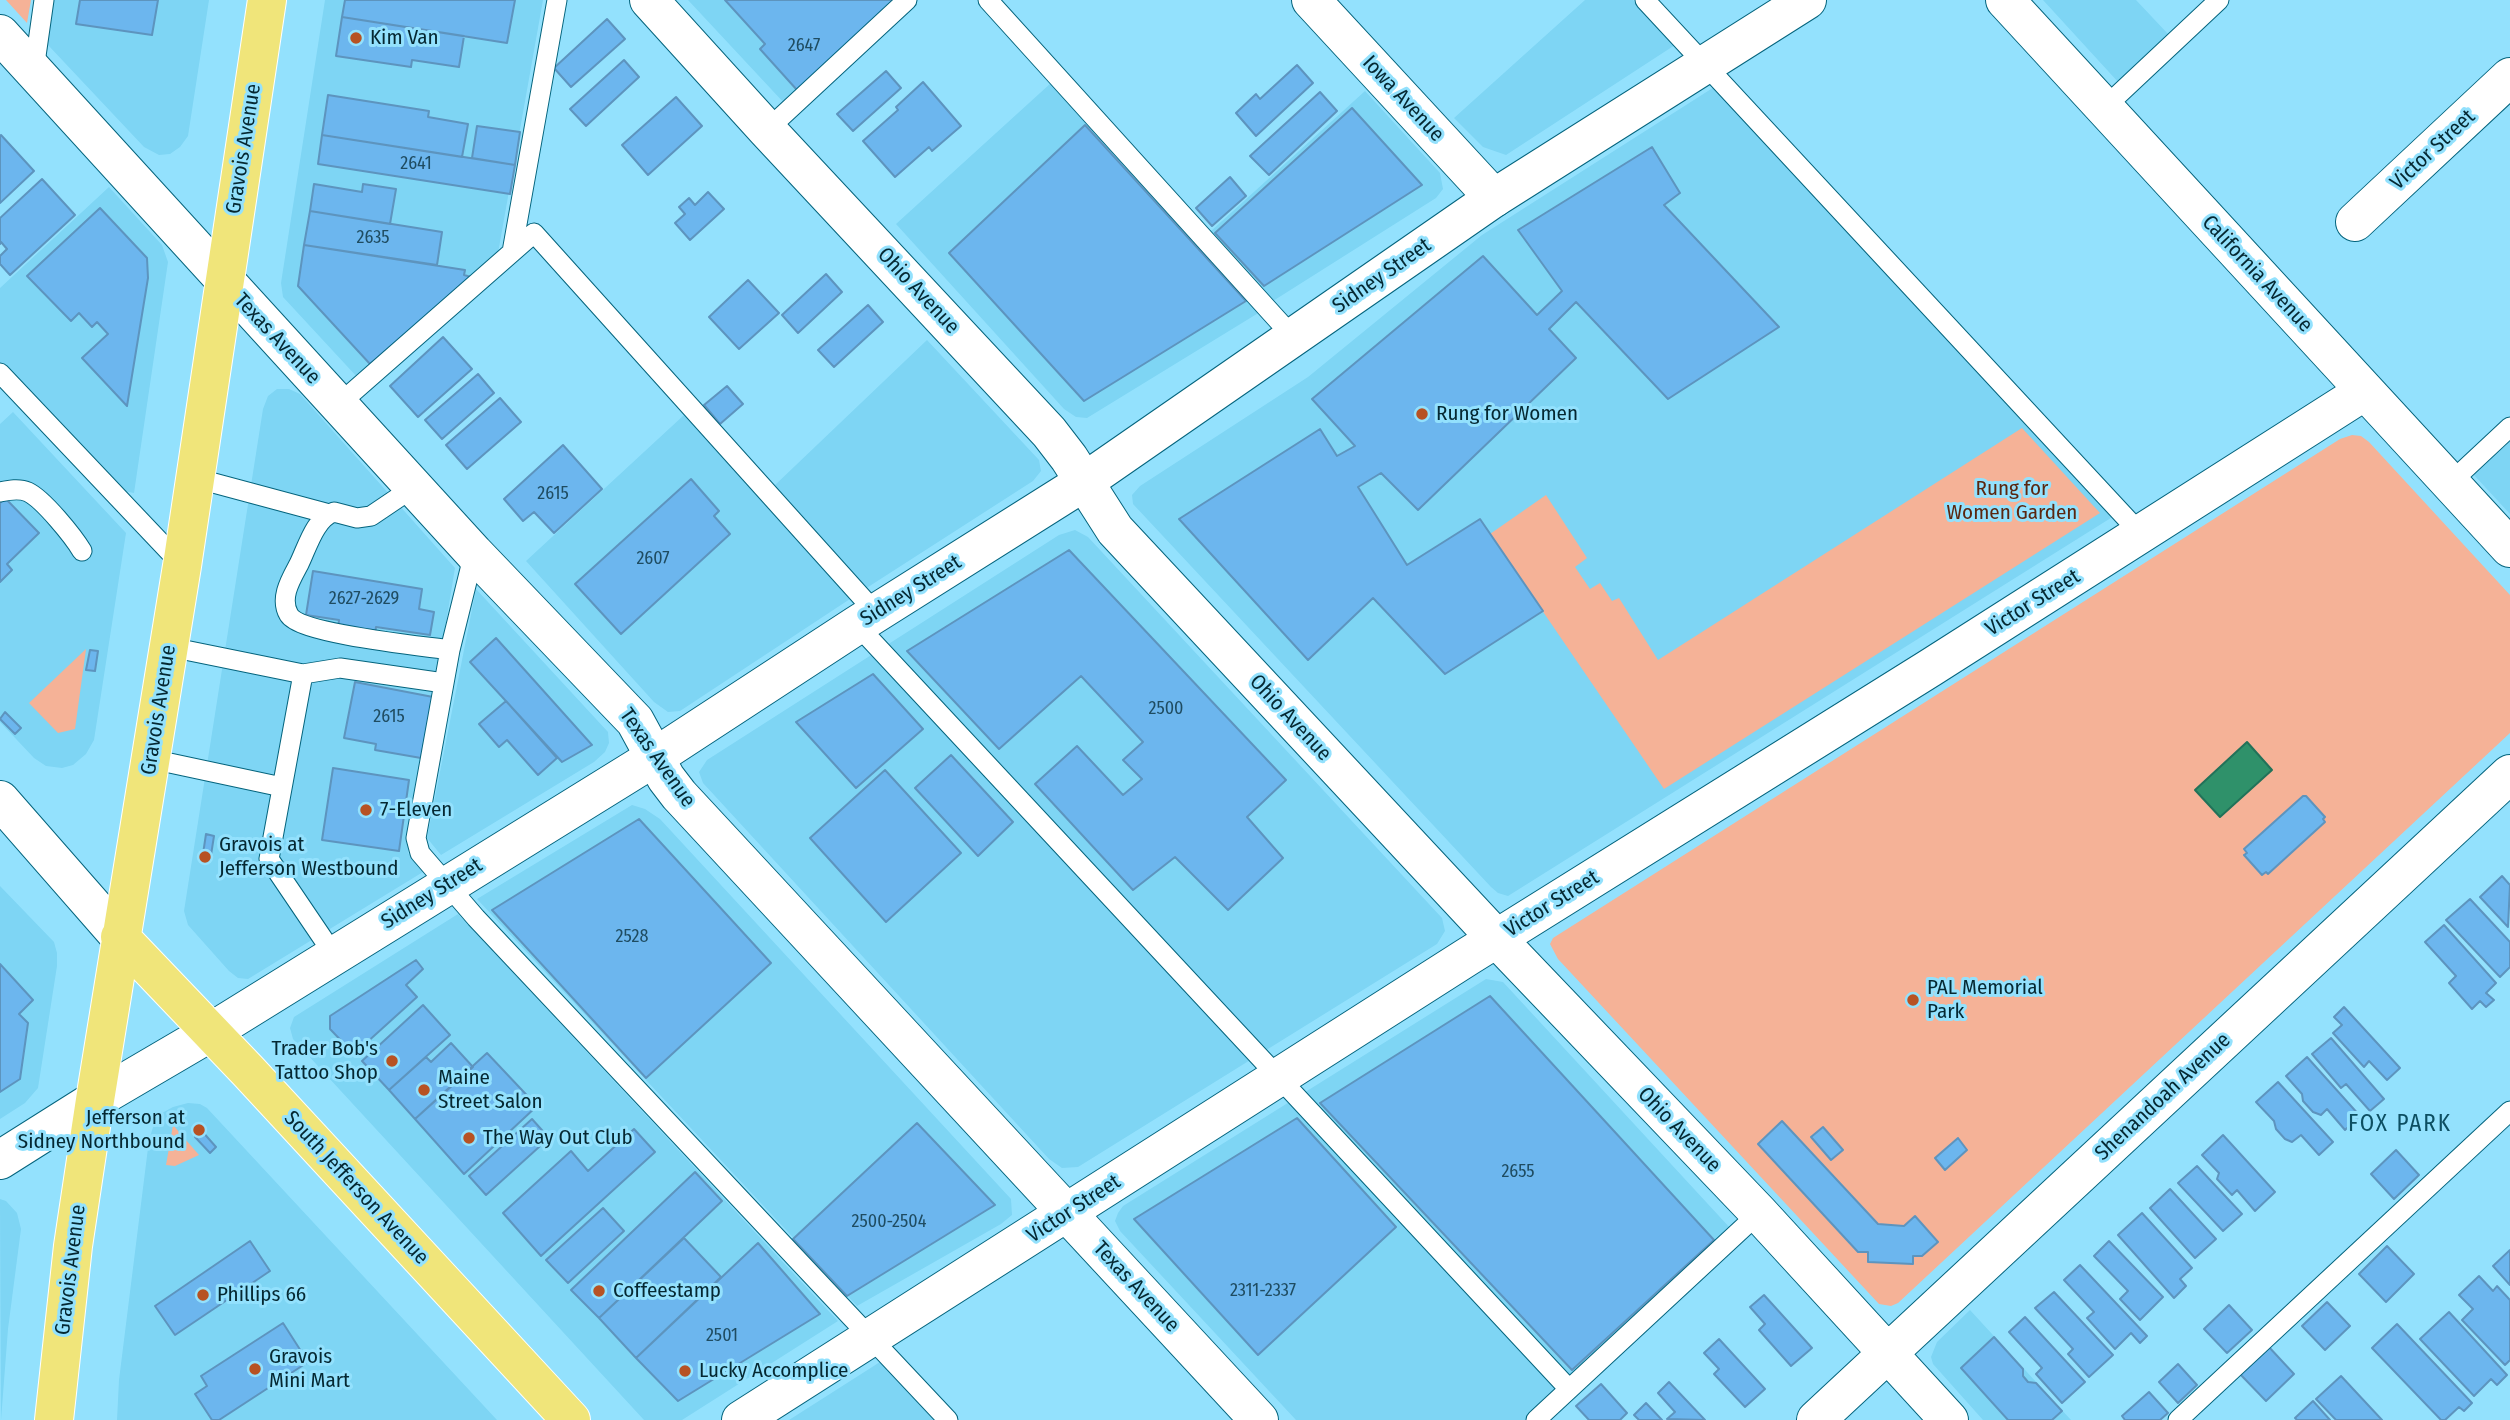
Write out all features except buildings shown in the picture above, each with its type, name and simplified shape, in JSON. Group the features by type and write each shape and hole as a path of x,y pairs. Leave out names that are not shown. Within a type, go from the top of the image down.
{"main road":[{"name":"Gravois Avenue","path":"54,1420 73,1247 95,1100 170,648 267,0"},
{"name":"South Jefferson Avenue","path":"120,937 571,1420"}],"street":[{"name":"Ohio Avenue","path":"649,0 1049,432 1115,530 1496,938 1759,1213 1949,1420"},
{"name":"Iowa Avenue","path":"1311,0 1494,198"},
{"name":"Sidney Street","path":"0,1160 655,757 1084,482 1494,198 1807,0"},
{"name":"California Avenue","path":"2005,0 2510,548"},
{"name":"Texas Avenue","path":"0,34 474,553 635,721 666,778 679,795 1259,1420"},
{"name":"Victor Street","path":"2355,222 2510,77"},
{"name":"Victor Street","path":"741,1420 1496,938 2365,391"},
{"name":"Shenandoah Avenue","path":"1816,1420 2510,775"},
{"name":"South Jefferson Avenue","path":"0,800 120,937"}],"lane":[{"path":"34,70 44,0"},
{"path":"512,252 558,0"},
{"path":"767,130 907,0"},
{"path":"988,0 1294,338"},
{"path":"1645,0 2141,534"},
{"path":"2104,108 2219,0"},
{"path":"338,405 534,233 867,619 1279,1078 1569,1389"},
{"path":"0,373 182,566"},
{"path":"2450,483 2510,426"},
{"path":"195,478 329,514 341,512 357,517 371,516 414,487"},
{"path":"0,492 16,489 30,492 70,533 82,551"},
{"path":"329,514 314,533 288,587 285,602 289,615 299,624 312,628 450,650"},
{"path":"474,553 444,682 416,838 419,853 445,885 948,1420"},
{"path":"170,648 303,674 340,668 444,682"},
{"path":"303,674 269,859 334,955"},
{"path":"150,759 282,787"},
{"path":"2178,1420 2510,1111"},
{"path":"1536,1420 1759,1213"}],"shaded area":[{"path":"53,0 209,0 188,136 180,147 170,154 159,155 144,147 48,45"},
{"path":"325,0 543,0 498,253 358,378 283,297 281,283"},
{"path":"688,0 899,0 785,104"},
{"path":"1585,0 1633,0 1675,45 1506,155 1483,147 1454,118"},
{"path":"2043,0 2136,0 2169,35 2119,83"},
{"path":"1051,83 1260,312 1087,418 1076,417 1064,409 896,224"},
{"path":"1719,84 2114,516 1508,896 1491,887 1133,504 1132,495 1140,486 1308,377 1482,235"},
{"path":"1365,91 1440,173 1443,189 1436,198 1273,301 1211,231"},
{"path":"109,187 162,245 168,262 134,493 114,489 0,367 0,288"},
{"path":"927,340 1039,460 1041,471 1033,481 865,589 774,486"},
{"path":"277,389 289,389 300,394 455,568 408,853 423,872 248,979 238,978 229,971 188,925 184,911 263,409 268,396"},
{"path":"13,412 126,533 94,740 86,754 73,765 62,768 46,766 34,758 0,722 0,424"},
{"path":"684,415 850,599 680,711 668,712 654,702 526,561"},
{"path":"2510,439 2510,514 2473,474"},
{"path":"1075,530 1088,537 1442,918 1445,931 1437,944 1078,1167 1062,1168 1049,1159 703,783 699,772 707,760 1059,535"},
{"path":"476,589 608,732 609,743 605,752 594,762 441,855 427,838"},
{"path":"2247,742 2272,770 2220,817 2195,790"},
{"path":"632,805 645,809 660,819 1011,1199 1012,1215 1001,1224 857,1306 477,899"},
{"path":"0,886 54,942 57,966 38,1088 25,1103 0,1119"},
{"path":"458,914 838,1321 682,1420 644,1420 293,1039 290,1028 294,1017"},
{"path":"1486,979 1503,982 1731,1229 1525,1420 1296,1420 1120,1231 1115,1221 1118,1213 1123,1206"},
{"path":"188,1103 207,1108 497,1420 117,1420 119,1380 149,1140 154,1124 162,1113"},
{"path":"0,1199 6,1201 17,1213 21,1229 8,1329 1,1420"},
{"path":"1970,1310 2071,1420 1983,1420 1933,1364 1931,1357 1937,1342"},
{"path":"880,1362 935,1420 789,1420"}],"green space":[{"path":"6,0 31,0 27,23"},
{"name":"Rung for Women Garden","path":"2022,428 2100,513 1664,789 1490,534 1546,495 1587,558 1575,567 1590,589 1600,583 1612,601 1619,598 1658,660"},
{"path":"2352,435 2361,436 2369,442 2510,595 2510,733 1898,1303 1891,1306 1879,1304 1558,959 1550,944 1553,938 2340,439"},
{"path":"86,649 75,729 58,733 29,703"},
{"path":"173,1125 199,1155 175,1166 166,1165"}],"place":[{"name":"Kim Van","path":"356,38"},
{"name":"Rung for Women","path":"1422,414"},
{"name":"7-Eleven","path":"366,810"},
{"name":"Gravois at Jefferson Westbound","path":"205,857"},
{"name":"PAL Memorial Park","path":"1913,1000"},
{"name":"Trader Bob's Tattoo Shop","path":"392,1061"},
{"name":"Maine Street Salon","path":"424,1090"},
{"name":"Jefferson at Sidney Northbound","path":"199,1130"},
{"name":"The Way Out Club","path":"469,1138"},
{"name":"Coffeestamp","path":"599,1291"},
{"name":"Phillips 66","path":"203,1295"},
{"name":"Gravois Mini Mart","path":"255,1369"},
{"name":"Lucky Accomplice","path":"685,1371"}],"district":[{"name":"FOX PARK","path":"2400,1125"}]}
